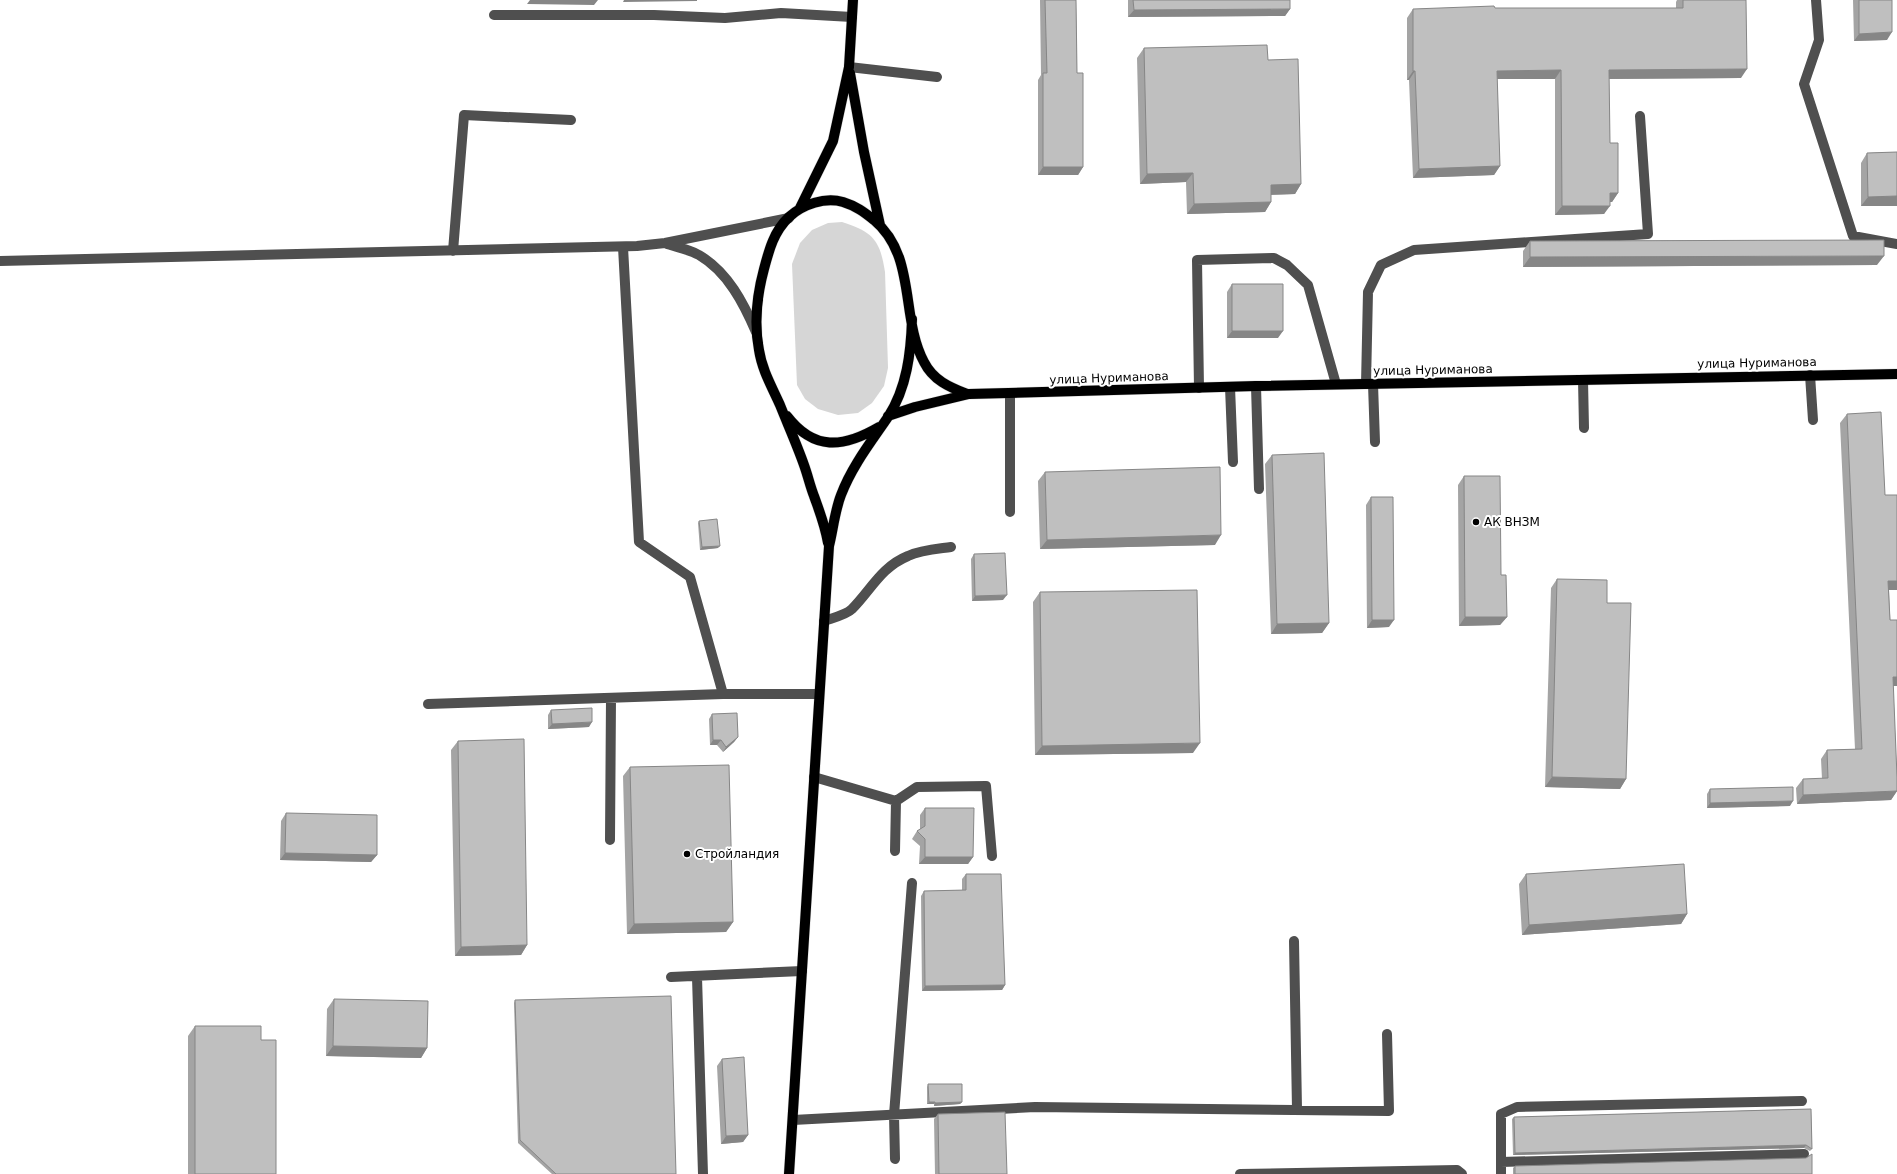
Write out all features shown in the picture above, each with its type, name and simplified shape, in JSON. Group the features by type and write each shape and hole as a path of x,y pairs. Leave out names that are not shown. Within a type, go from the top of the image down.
{"main road":[{"path":"800,208 833,141 849,67 853,0"},
{"path":"849,67 864,152 880,224"},
{"path":"829,546 824,520 763,366 757,333 759,295 769,250 781,226 788,218 800,208 818,202 839,201 862,210 880,224 890,238 899,257 907,288 918,348 924,362 934,376 947,387 969,394"},
{"path":"789,1174 829,546 840,496 863,453 888,416 902,386 911,351 912,319"},
{"name":"улица Нуриманова","path":"969,394 1336,384 1897,374"},
{"path":"888,416 915,407 969,394"},
{"path":"777,399 786,414 799,429 812,439 822,442 851,440 866,435 880,426"}],"street":[{"path":"1816,0 1819,40 1804,84 1853,236 1897,244"},
{"path":"494,15 654,15 725,18 782,13 852,17"},
{"path":"849,67 937,77"},
{"path":"453,251 464,115 571,120"},
{"path":"1375,442 1370,384 1368,292 1381,265 1414,250 1648,234 1640,116"},
{"path":"0,261 623,247 665,244 788,218"},
{"path":"665,244 700,256 718,271 743,302 757,333"},
{"path":"623,247 639,542 690,577 723,694"},
{"path":"1199,388 1197,260 1274,258 1287,265 1308,285 1336,384"},
{"path":"1810,375 1813,420"},
{"path":"1583,380 1584,428"},
{"path":"1256,386 1258,489"},
{"path":"1230,387 1233,462"},
{"path":"1010,394 1010,512"},
{"path":"824,621 852,610 871,585 884,572 901,559 925,551 951,547"},
{"path":"428,704 723,694 819,694"},
{"path":"610,840 611,698"},
{"path":"814,777 896,801"},
{"path":"896,801 917,787 986,786 992,856"},
{"path":"895,851 896,801"},
{"path":"895,1159 894,1115 900,1060 912,883"},
{"path":"1294,941 1297,1109"},
{"path":"671,977 802,971"},
{"path":"697,977 703,1174"},
{"path":"793,1120 1034,1107 1389,1111 1387,1034"},
{"path":"1501,1174 1501,1114 1517,1107 1802,1101"},
{"path":"1501,1162 1804,1154"},
{"path":"1240,1174 1457,1170 1462,1174"}],"shaded area":[{"path":"842,222 868,234 881,252 885,272 888,368 884,386 872,403 858,413 838,415 818,409 805,399 797,385 792,264 800,243 812,230 828,223"}],"building":[{"path":"1045,0 1076,0 1077,73 1083,73 1083,167 1043,167 1043,73 1047,73"},
{"path":"1133,0 1290,0 1290,9 1134,10"},
{"path":"1683,0 1746,0 1747,69 1609,70 1610,143 1618,143 1618,193 1610,193 1610,206 1562,206 1561,70 1497,71 1500,166 1419,169 1415,71 1413,71 1413,9 1494,6 1495,8 1683,8"},
{"path":"1859,0 1892,0 1892,32 1859,34"},
{"path":"1267,45 1268,60 1298,59 1301,184 1271,185 1271,202 1194,204 1193,173 1147,174 1144,48"},
{"path":"1897,152 1897,196 1868,197 1867,153"},
{"path":"1884,240 1884,256 1530,257 1530,241"},
{"path":"1232,284 1283,284 1283,331 1232,331"},
{"path":"1881,412 1885,495 1897,495 1897,581 1888,581 1890,620 1897,620 1897,677 1893,677 1897,791 1803,795 1803,779 1828,778 1827,750 1862,749 1847,414"},
{"path":"1324,453 1329,623 1277,624 1272,455"},
{"path":"1220,467 1221,535 1047,540 1045,472"},
{"path":"1464,476 1500,476 1501,575 1506,575 1507,617 1465,617"},
{"path":"1371,497 1393,497 1394,620 1372,620"},
{"path":"717,519 720,546 702,547 699,521"},
{"path":"1005,553 1007,595 975,596 974,554"},
{"path":"1557,579 1607,580 1607,603 1631,603 1626,779 1552,777"},
{"path":"1197,590 1200,743 1042,746 1040,592"},
{"path":"592,708 592,722 552,724 551,710"},
{"path":"737,713 738,737 726,747 721,740 713,740 712,714"},
{"path":"524,739 527,945 461,947 458,741"},
{"path":"729,765 733,922 634,924 630,767"},
{"path":"1793,787 1793,801 1710,803 1710,789"},
{"path":"925,808 974,808 973,857 925,857 925,839 917,831 925,826"},
{"path":"286,813 377,815 377,855 285,853"},
{"path":"1684,864 1687,914 1529,925 1526,874"},
{"path":"966,874 1001,874 1005,985 925,986 924,891 966,890"},
{"path":"671,996 676,1174 556,1174 520,1140 515,1000"},
{"path":"334,999 428,1001 427,1048 333,1046"},
{"path":"195,1026 261,1026 261,1040 276,1040 276,1174 195,1174"},
{"path":"744,1057 748,1135 726,1136 722,1059"},
{"path":"928,1084 962,1084 962,1102 929,1102"},
{"path":"1811,1109 1812,1149 1806,1145 1515,1153 1514,1117"},
{"path":"1005,1112 1007,1174 939,1174 938,1114"},
{"path":"1812,1154 1812,1174 1515,1174 1515,1166 1806,1158"}],"place":[{"name":"АК ВНЗМ","path":"1476,522"},
{"name":"Стройландия","path":"687,854"}]}
